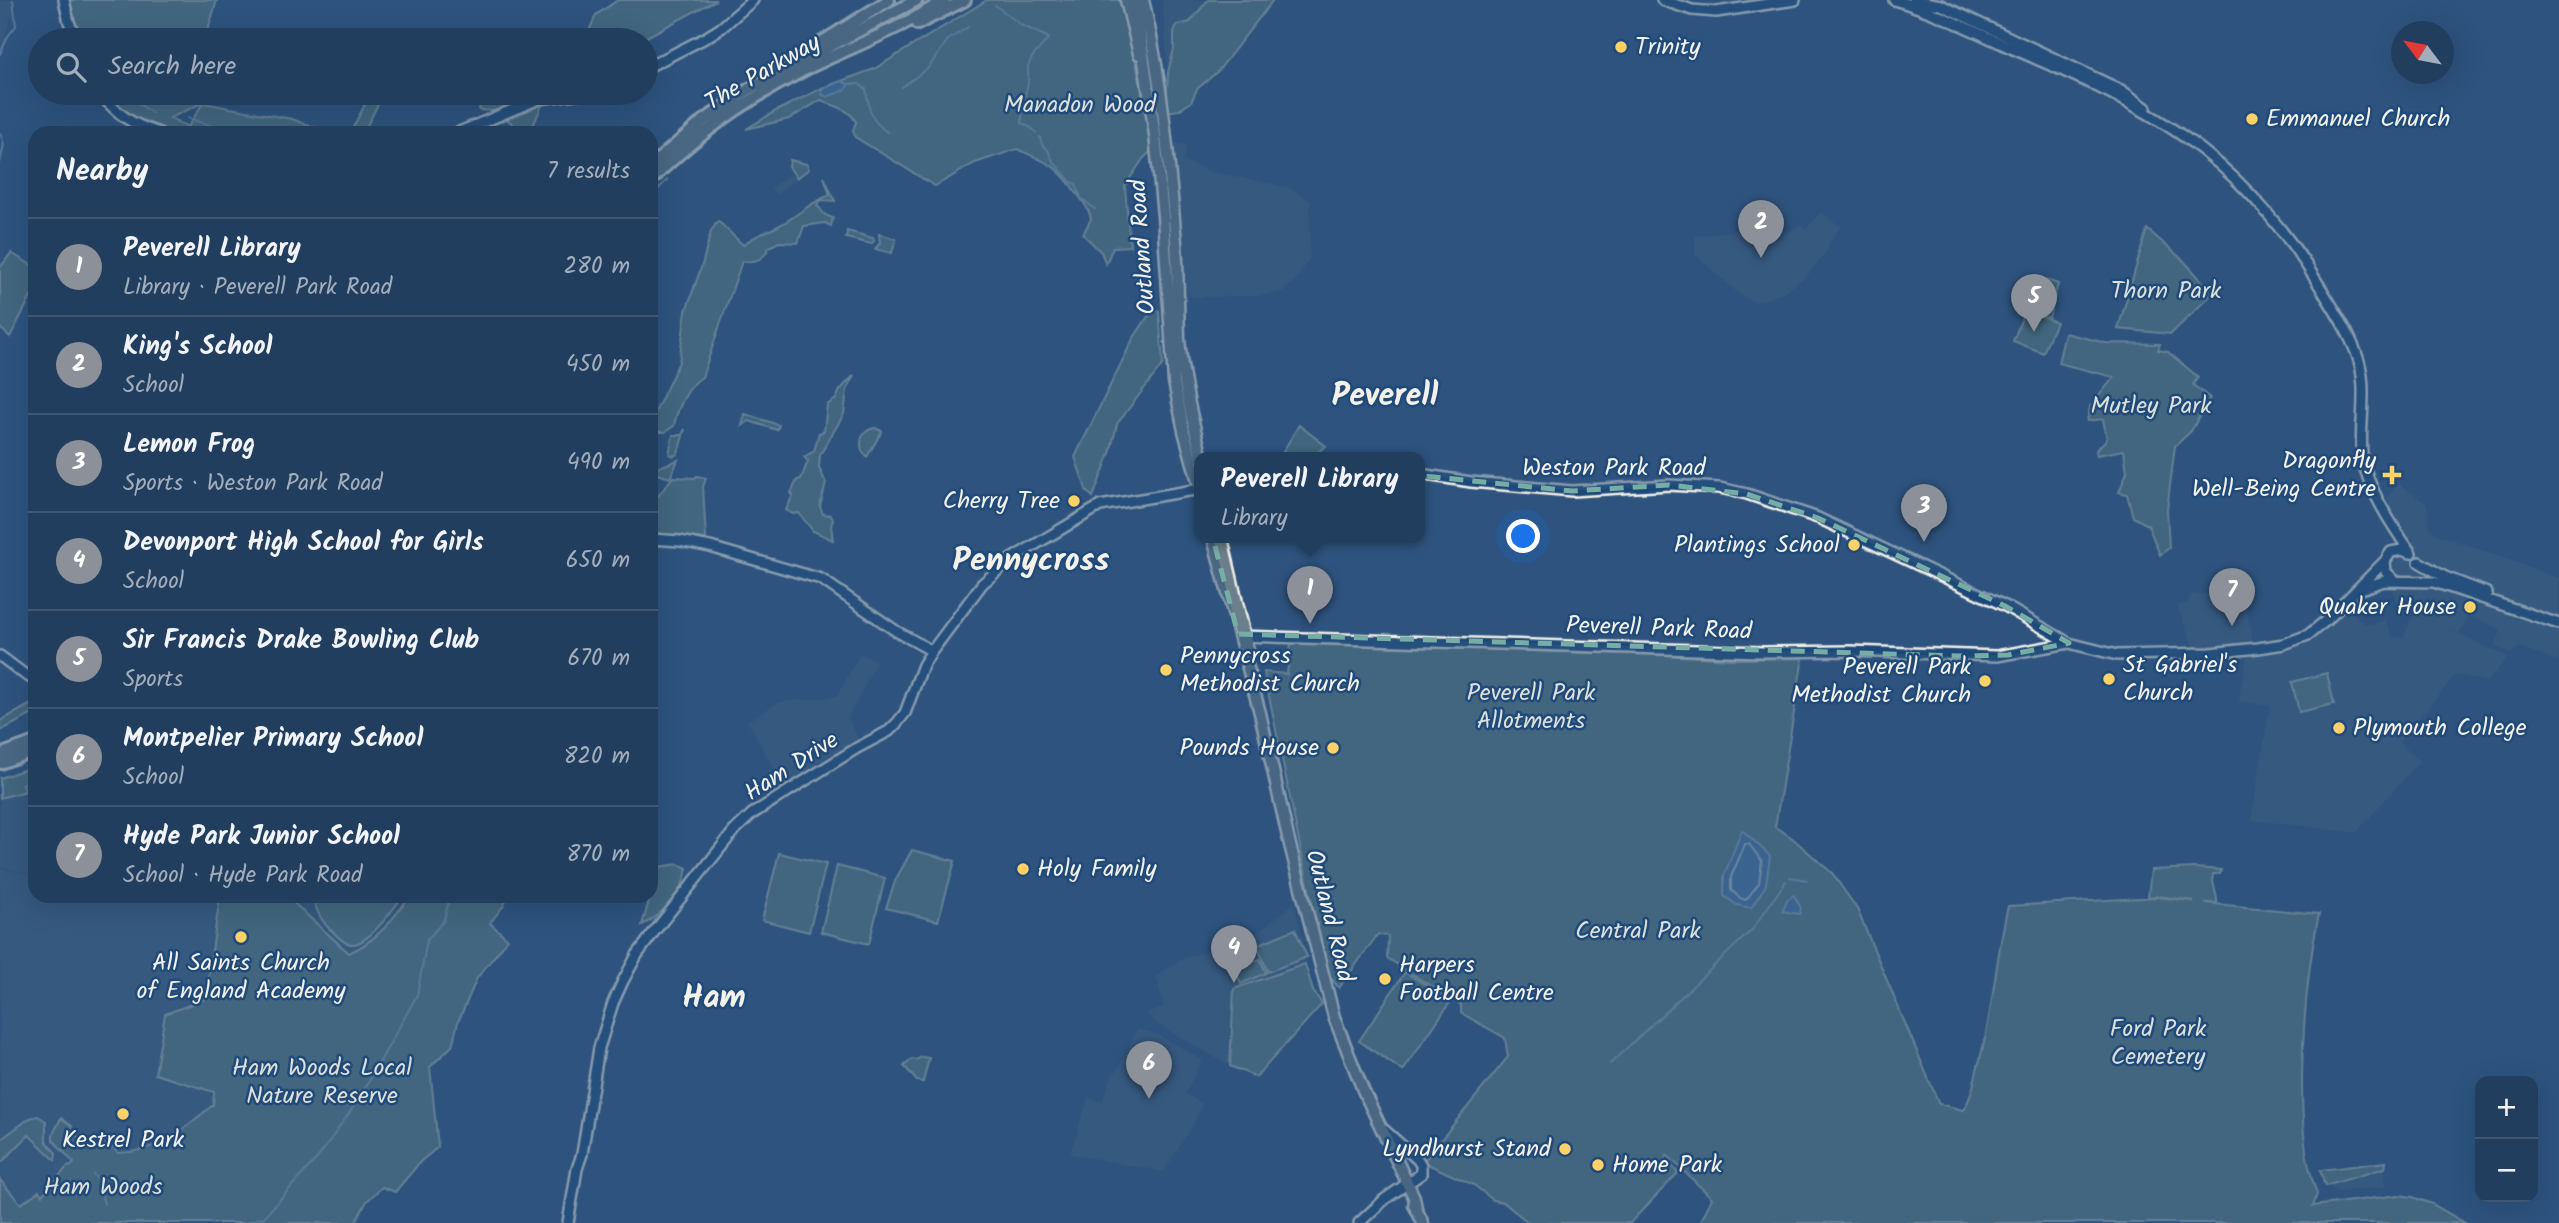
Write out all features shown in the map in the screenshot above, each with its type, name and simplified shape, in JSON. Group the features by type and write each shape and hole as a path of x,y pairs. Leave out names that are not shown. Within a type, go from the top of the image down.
{"highway":[{"path":"749,89 889,0"},
{"name":"The Parkway","path":"658,160 702,122 749,89 917,0"},
{"name":"The Parkway","path":"658,174 729,114 805,70 911,20 944,0"},
{"path":"860,45 877,42 964,0"},
{"path":"0,755 28,745"},
{"path":"0,763 28,753"}],"main road":[{"path":"1126,0 1156,106"},
{"name":"Outland Road","path":"1135,0 1156,106 1174,382 1194,467"},
{"name":"Outland Road","path":"1143,0 1175,242 1185,379 1201,452"},
{"path":"1150,0 1161,71 1156,106"},
{"name":"Outland Road","path":"1215,543 1243,636"},
{"name":"Outland Road","path":"1223,543 1255,698 1328,996 1351,1061 1385,1137 1389,1153 1423,1223"}],"street":[{"path":"64,0 72,28"},
{"path":"658,62 721,28 753,0"},
{"path":"1662,0 1692,10 1716,12 1795,0"},
{"path":"1894,0 1931,10 2121,90 2234,177 2283,233 2311,271 2340,320 2358,358 2363,388 2361,431 2365,469 2394,528 2423,569 2421,580"},
{"path":"1913,0 1941,5 2042,57"},
{"path":"110,105 119,115 140,126"},
{"path":"474,126 525,105"},
{"name":"Weston Park Road","path":"1425,475 1522,488 1572,491 1681,485 1720,488 1747,494 1818,518 2005,606 2072,643"},
{"name":"Ham Drive","path":"568,1223 599,1048 613,1003 637,955 720,846 752,814 856,748 889,731 897,723 905,713 923,664 991,575 1040,540 1100,506 1194,490"},
{"path":"2072,643 2117,655 2210,653 2284,644 2318,628 2385,561 2391,552 2394,528"},
{"path":"658,539 709,547 821,579 896,631 932,651"},
{"path":"2391,552 2402,550 2411,553"},
{"path":"2385,561 2386,572 2395,581"},
{"path":"2419,562 2445,577 2559,624"},
{"path":"2356,590 2379,582 2421,580 2448,585 2538,614 2559,618"},
{"name":"Peverell Park Road","path":"1243,636 1958,656 2008,655 2072,643"},
{"path":"0,656 28,675"},
{"path":"1359,1223 1418,1177 1421,1165 1380,1126"}],"highlighted area":[{"path":"1335,467 1572,491 1669,485 1747,494 1818,518 2005,606 2069,643 2008,655 1958,656 1238,634 1200,489 1288,481"}],"shaded area":[{"path":"0,0 12,0 15,3 0,54"},
{"path":"1162,0 1208,0 1190,22 1177,25 1168,72"},
{"path":"1170,141 1186,145 1184,161 1211,172 1288,187 1310,200 1310,258 1296,280 1284,291 1260,296 1192,297 1187,293 1177,198 1179,179"},
{"path":"793,172 797,179 776,195 771,188"},
{"path":"1821,212 1841,227 1829,243 1828,250 1807,276 1780,294 1756,303 1740,295 1695,255 1695,236 1761,227 1777,239 1801,224 1806,229"},
{"name":"Plymouth College","path":"2398,483 2427,504 2430,527 2437,534 2559,578 2559,661 2519,647 2511,654 2495,646 2501,630 2471,617 2467,618 2460,634 2440,625 2508,657 2487,682 2456,675 2399,742 2420,761 2356,833 2251,820 2270,706 2238,701 2247,656 2320,636 2346,611 2352,611 2364,624 2374,624 2385,619 2391,634 2403,638 2414,615 2427,620 2397,606 2389,569 2394,546 2394,528 2382,505"},
{"path":"2244,590 2252,640 2250,644 2194,648 2177,606 2189,602 2189,595"},
{"path":"860,653 877,662 848,718 859,740 787,784 782,783 747,721 779,702 837,696"},
{"path":"28,782 28,873 0,867 0,798 26,791 22,784"},
{"path":"0,868 28,874 28,903 268,903 200,1086 221,1101 162,1141 135,1152 118,1153 109,1145 89,1143 75,1136 60,1145 71,1157 68,1166 45,1192 20,1208 0,1190"},
{"name":"All Saints Church of England Academy","path":"294,903 405,903 383,932 349,953"},
{"path":"1294,903 1307,957 1305,964 1313,991 1322,1004 1256,1077 1230,1066 1155,1023 1147,1013 1164,1007 1156,976 1185,957 1254,935"},
{"path":"1137,1029 1157,1034 1203,1060 1185,1093 1203,1104 1164,1172 1070,1154 1088,1098 1102,1101 1112,1075 1118,1069"},
{"path":"2385,1168 2385,1187 2338,1192 2325,1186"}],"green space":[{"path":"69,0 217,0 209,28 76,28"},
{"path":"618,0 716,0 658,31 658,28 590,28 596,15"},
{"name":"Manadon Wood","path":"987,0 1121,0 1146,106 1153,149 1125,186 1130,246 1113,247 1106,264 1101,252 1083,234 1091,219 1084,203 1052,166 1017,149 975,163 935,186 855,137 853,130 856,122 853,117 845,110 821,100 789,119 746,129 822,88 874,69"},
{"path":"1208,0 1273,0 1218,71 1197,89 1191,102 1179,110 1166,112 1174,32 1177,25 1190,22"},
{"path":"120,105 198,105 170,118 186,126 152,126 129,117"},
{"path":"202,105 292,119 311,126 189,126"},
{"path":"365,105 378,105 367,126 354,126"},
{"path":"480,105 508,105 495,111 479,110"},
{"path":"542,105 533,126 516,126 505,118"},
{"path":"790,160 807,164 809,169 797,178 789,167"},
{"path":"824,177 835,201 821,200 817,205 825,215 833,218 831,226 825,223 804,226 798,243 779,242 769,247 758,260 742,261 702,377 684,399 674,426 665,432 658,432 658,406 679,362 686,311 711,231 718,221 743,245 755,236 785,222 815,202 830,195"},
{"name":"Thorn Park","path":"2147,229 2183,260 2213,293 2171,334 2118,329"},
{"path":"847,231 873,238 874,241 871,244 846,238"},
{"path":"879,234 896,239 892,253 875,249 880,243"},
{"path":"11,253 28,263 28,302 10,337 0,328 0,268"},
{"path":"2035,276 2058,284 2049,318 2023,308"},
{"path":"1153,309 1159,311 1163,364 1117,424 1110,453 1093,497 1087,492 1075,457 1133,339"},
{"path":"2025,310 2056,322 2043,353 2013,341"},
{"name":"Mutley Park","path":"2065,333 2106,343 2160,344 2158,350 2168,352 2198,377 2193,385 2210,398 2191,431 2175,446 2167,509 2169,548 2160,555 2148,525 2133,517 2127,494 2119,492 2127,472 2124,450 2097,455 2096,450 2107,439 2103,419 2087,421 2090,407 2114,377 2058,363"},
{"path":"854,375 847,390 844,414 820,455 819,468 826,483 820,507 823,514 830,515 833,519 833,540 813,531 799,513 793,514 786,510 793,495 791,493 797,480 801,479 808,461 804,457 814,451 819,433 824,431 827,405 836,399 840,390"},
{"path":"745,414 779,425 777,430 749,421 742,426"},
{"path":"1299,425 1326,446 1318,452 1283,452"},
{"path":"875,428 882,431 867,457 862,451 861,439 864,433"},
{"path":"685,429 678,453 674,456 669,454 673,435 682,435"},
{"path":"678,460 670,478 658,474 658,467"},
{"path":"673,477 706,478 703,487 706,539 658,535 658,496"},
{"name":"Central Park","path":"1291,643 1732,659 1803,658 1775,827 1791,837 1832,873 1857,909 1939,1104 1963,1110 1970,1096 1987,1029 2008,906 2157,897 2194,901 2157,896 2148,897 2151,870 2221,870 2220,874 2213,874 2217,903 2205,903 2319,914 2306,996 2302,1079 2306,1152 2317,1194 2313,1206 2399,1195 2432,1204 2465,1223 1700,1223 1712,1198 1667,1155 1665,1158 1678,1173 1630,1223 1529,1223 1503,1202 1493,1200 1474,1185 1423,1162 1508,1057 1505,1038 1461,1013 1461,1005 1387,958 1388,936 1378,934 1339,988 1326,972 1264,672 1287,674"},
{"path":"2327,673 2334,704 2299,712 2292,682"},
{"path":"28,706 28,717 0,731 0,721"},
{"path":"28,768 28,782 22,784 26,791 0,798 0,778"},
{"path":"912,850 955,861 938,921 886,908 896,879"},
{"path":"779,853 826,864 809,932 762,920"},
{"path":"678,864 687,868 677,894 657,916 642,925 648,903 658,903 659,867"},
{"path":"837,866 885,878 869,944 821,932"},
{"name":"Ham Woods Local Nature Reserve","path":"219,903 294,903 349,953 376,935 404,903 505,903 490,923 508,939 477,978 458,1022 452,1046 430,1067 438,1147 420,1162 395,1192 382,1187 367,1201 355,1223 0,1223 0,1180 21,1204 39,1191 42,1195 68,1166 74,1163 53,1140 61,1118 72,1126 70,1132 89,1143 110,1145 118,1153 133,1152 170,1138 213,1105 214,1092 155,1074 165,1014 205,999"},
{"path":"315,903 398,903 373,932 358,943 352,944 342,940 326,925"},
{"path":"1295,929 1307,957 1268,972 1257,945"},
{"path":"1260,959 1266,973 1241,984 1235,969"},
{"path":"1305,964 1313,991 1322,1004 1256,1077 1230,1066 1234,989"},
{"path":"1405,972 1451,1001 1403,1071 1359,1041"},
{"path":"929,1058 923,1082 917,1081 904,1066 912,1059"},
{"path":"38,1116 46,1121 46,1141 56,1153 55,1160 29,1135 0,1164 0,1140 30,1118"},
{"path":"2386,1162 2385,1168 2325,1186 2320,1170"}],"water":[{"path":"841,81 849,84 845,90 827,97 821,94 823,89"},
{"path":"1742,830 1770,856 1766,885 1751,908 1737,905 1724,896 1724,876"},
{"path":"1794,895 1801,908 1799,914 1782,911 1787,900"}],"waterway":[{"path":"0,54 16,26 13,0"},
{"path":"995,5 1021,25 1049,38 1028,66 1028,84 1022,106 1022,123 1036,133"},
{"path":"902,87 928,68 948,40 968,27"},
{"path":"849,84 859,84 866,89 871,114 887,132"},
{"path":"141,105 152,113"},
{"path":"188,118 212,126"},
{"path":"0,133 4,144 0,163"},
{"path":"1040,137 1053,161 1071,182 1076,184 1081,198 1095,209"},
{"path":"658,190 667,180"},
{"path":"1790,877 1807,880"},
{"path":"1610,1064 1752,930 1786,881"},
{"path":"245,1223 264,1217 319,1156 359,1099 417,995 427,940 444,920 448,903"},
{"path":"93,1174 96,1178"},
{"path":"98,1181 104,1204"}],"place":[{"name":"Trinity","path":"1621,47"},
{"name":"Emmanuel Church","path":"2252,119"},
{"name":"King's School","path":"1761,258"},
{"name":"Sir Francis Drake Bowling Club","path":"2034,332"},
{"name":"Dragonfly Well-Being Centre","path":"2392,475"},
{"name":"Cherry Tree","path":"1074,501"},
{"name":"Lemon Frog","path":"1924,542"},
{"name":"Plantings School","path":"1854,545"},
{"name":"Quaker House","path":"2470,607"},
{"name":"Peverell Library","path":"1310,624"},
{"name":"Hyde Park Junior School","path":"2232,626"},
{"name":"Pennycross Methodist Church","path":"1166,670"},
{"name":"St Gabriel's Church","path":"2109,679"},
{"name":"Peverell Park Methodist Church","path":"1985,681"},
{"name":"Plymouth College","path":"2339,728"},
{"name":"Pounds House","path":"1333,748"},
{"name":"Holy Family","path":"1023,869"},
{"name":"All Saints Church of England Academy","path":"241,937"},
{"name":"Harpers Football Centre","path":"1385,979"},
{"name":"Devonport High School for Girls","path":"1234,983"},
{"name":"Montpelier Primary School","path":"1149,1099"},
{"name":"Kestrel Park","path":"123,1114"},
{"name":"Lyndhurst Stand","path":"1565,1149"},
{"name":"Home Park","path":"1598,1165"}],"district":[{"name":"Peverell","path":"1385,396"},
{"name":"Pennycross","path":"1031,561"},
{"name":"Ham","path":"714,998"}],"park label":[{"name":"Peverell Park Allotments","path":"1531,707"},
{"name":"Ford Park Cemetery","path":"2158,1043"},
{"name":"Ham Woods","path":"103,1187"}]}
